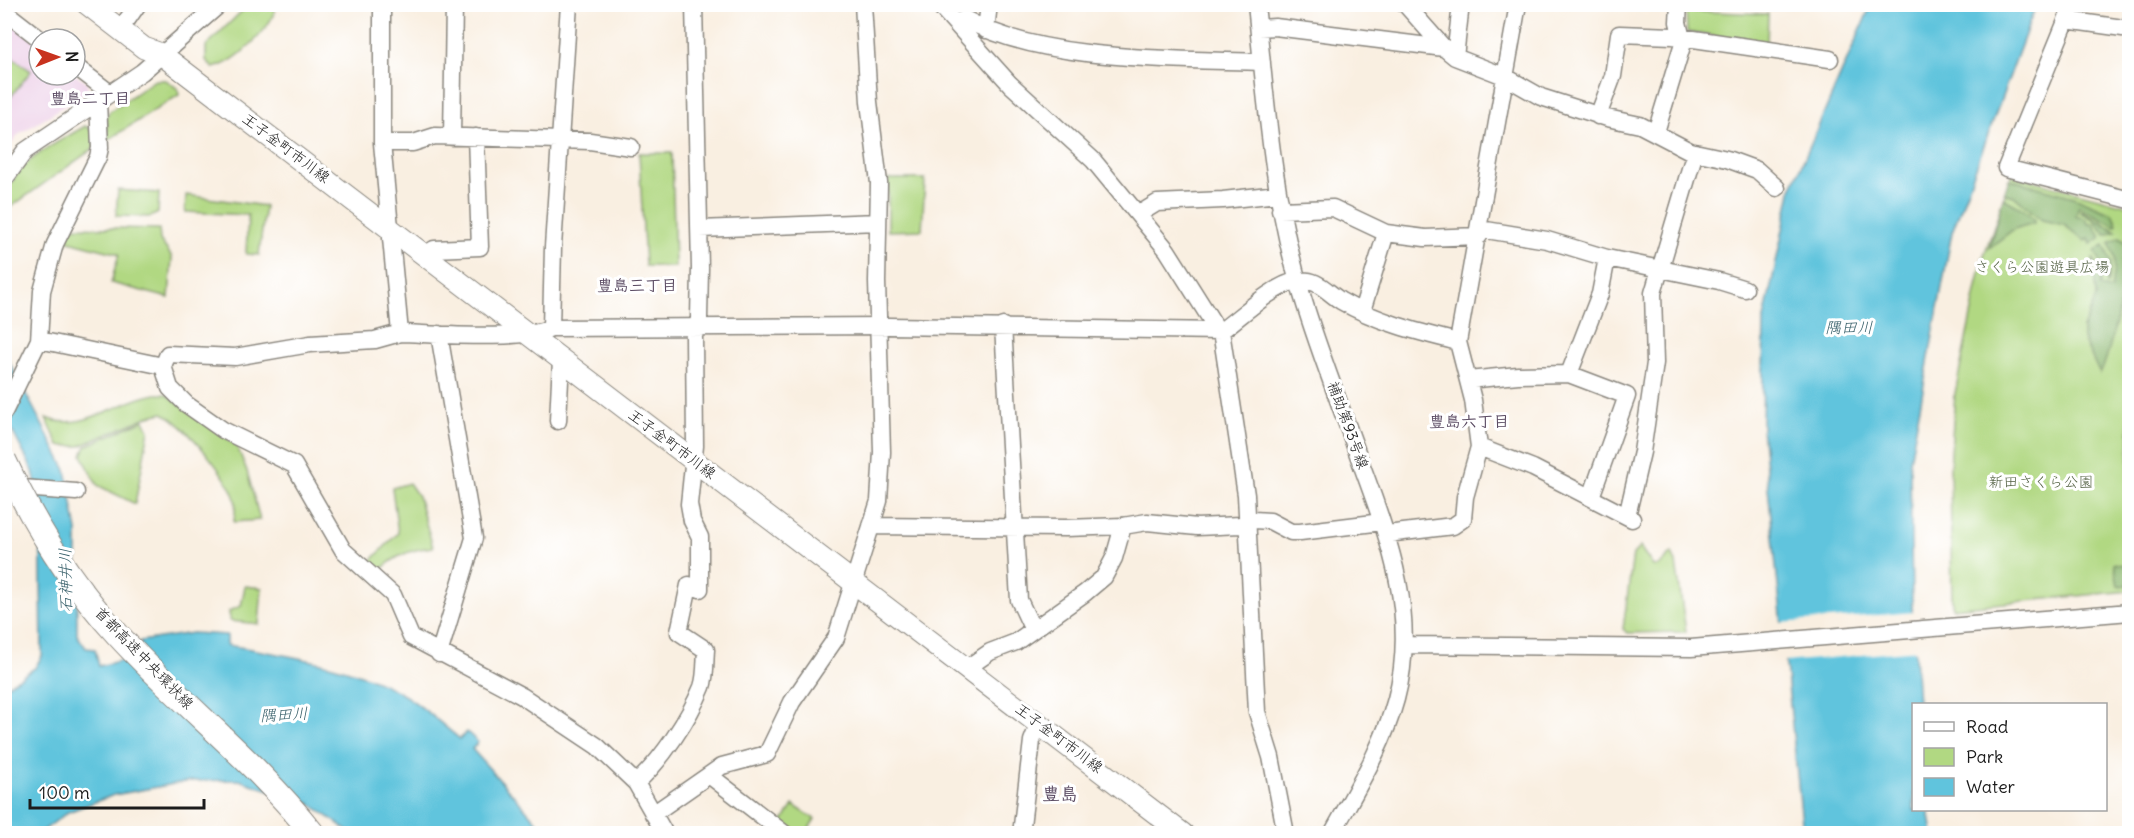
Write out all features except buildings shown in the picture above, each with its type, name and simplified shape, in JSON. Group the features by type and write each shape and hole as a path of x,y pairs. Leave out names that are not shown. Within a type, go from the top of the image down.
{"highway":[{"name":"首都高速中央環状線","path":"4,460 34,523 80,590 118,635 244,756 313,834"},
{"name":"首都高速中央環状線","path":"12,486 54,563 115,639 239,758 307,834"}],"main road":[{"name":"王子金町市川線","path":"87,4 144,48 161,54 390,227 525,333 854,581 1183,834"},
{"name":"王子金町市川線","path":"108,4 132,12 161,54"}],"street":[{"path":"4,180 25,150 142,72 220,4"},
{"path":"382,4 382,143 400,333"},
{"path":"452,137 454,4"},
{"path":"551,328 553,247 569,4"},
{"path":"636,783 654,768 702,686 706,650 679,632 689,585 700,589 700,537 692,521 689,504 695,446 694,336 700,229 694,4"},
{"path":"653,814 709,775 729,764 767,754 792,702 837,638 879,501 882,452 877,326 879,183 869,102 863,4"},
{"path":"938,4 1010,84 1093,159 1167,250 1215,326 1221,331 1248,523 1247,548 1257,712 1270,757 1286,834"},
{"path":"986,30 990,4"},
{"name":"補助第93号線","path":"1256,4 1279,202 1298,281 1385,528 1402,593 1404,645 1396,700 1366,772 1332,834"},
{"path":"1405,4 1449,52"},
{"path":"1449,52 1461,4"},
{"path":"871,526 1015,528 1123,526 1147,522 1197,527 1270,521 1291,532 1300,532 1459,524 1463,519 1465,498 1479,447 1468,380 1458,342 1518,4"},
{"path":"1656,132 1683,43 1678,22 1679,4"},
{"path":"4,11 27,29"},
{"path":"2130,29 2069,12 2006,168 2130,200"},
{"path":"956,22 965,19 986,30 1014,40 1069,50 1150,57 1262,62"},
{"path":"1259,28 1275,27 1449,52 1504,76 1540,97 1598,116 1640,124 1695,152 1727,159 1756,170 1777,188"},
{"path":"1598,116 1613,76 1619,34 1682,38 1830,58"},
{"path":"4,412 37,345 42,291 55,244 88,180 100,148 104,97 87,79"},
{"path":"382,143 412,143 435,136 561,140 631,147"},
{"path":"426,255 434,249 480,247 476,137"},
{"path":"1479,447 1533,468 1629,517 1651,402 1655,363 1652,300 1695,152"},
{"path":"1139,214 1156,203 1223,200 1279,202 1333,208 1386,233 1425,238 1479,232 1548,240 1607,258 1745,290"},
{"path":"700,229 878,222"},
{"path":"1362,311 1386,233"},
{"path":"1569,374 1600,294 1607,258"},
{"path":"665,834 636,783 597,746 522,696 411,638 393,595 343,550 294,465 223,430 186,404 170,388 163,366 168,354 235,357 310,344 375,340 400,333 525,333 542,332 551,328 1003,326 1221,331 1284,286 1298,281 1318,282 1340,300 1385,322 1458,342"},
{"path":"1003,326 1019,600 1033,630"},
{"path":"439,334 474,538 439,654"},
{"path":"37,345 163,366"},
{"path":"558,421 561,360"},
{"path":"1468,380 1518,375 1569,374 1627,396 1591,496"},
{"path":"12,486 76,492"},
{"path":"967,668 990,652 1016,642 1104,577 1114,558 1123,526"},
{"path":"1404,645 1614,649 1756,645 1941,628 2129,616"},
{"path":"1021,834 1032,741 1039,723"},
{"path":"709,775 785,834"}],"shaded area":[{"path":"5,17 27,34 27,87 87,87 87,82 88,91 18,135 5,152"}],"green space":[{"path":"248,5 276,5 268,24 252,43 232,59 213,68 206,60 206,46"},
{"path":"1686,11 1768,14 1767,45 1687,32"},
{"path":"4,52 27,68 27,76 4,104"},
{"path":"155,80 166,80 178,89 179,95 108,140 106,117 110,111"},
{"path":"85,126 94,131 94,148 5,211 7,195 21,169 45,149"},
{"path":"639,153 672,153 675,267 645,266"},
{"name":"新田さくら公園","path":"2012,175 2129,206 2129,591 1952,608 1950,467 1955,393 1983,258"},
{"path":"888,179 925,179 922,230 888,231"},
{"path":"2009,179 2074,197 2112,213 2117,224 2115,226 2079,206 2076,215 2086,219 2088,224 2093,224 2101,237 2091,244 2089,239 2085,241 2064,225 2042,220 2014,196 2004,193"},
{"path":"118,190 159,193 158,213 151,217 116,216"},
{"path":"186,195 265,206 259,255 246,254 248,215 185,212"},
{"path":"2003,198 2023,209 2035,220 2034,223 2014,229 1989,248"},
{"path":"2081,210 2116,231 2106,235 2093,219 2080,212"},
{"path":"72,227 159,229 160,240 172,257 169,298 111,283 119,254 65,240"},
{"path":"2120,238 2129,247 2129,261 2113,334 2100,374 2083,339 2083,328 2096,297 2093,258 2101,271 2101,287 2111,290 2115,259 2109,243"},
{"path":"2104,245 2111,262 2107,285 2106,272 2095,251"},
{"path":"156,394 166,394 237,446 247,471 260,520 234,522 235,499 224,477 182,427 163,413 149,416 80,446 59,446 46,418 60,422 87,419 128,402"},
{"path":"144,420 149,430 135,504 97,485 82,455 86,446"},
{"path":"409,483 418,496 433,547 402,555 377,573 368,564 398,533 392,488"},
{"path":"1640,547 1653,566 1659,566 1672,553 1676,563 1686,632 1627,633 1623,629 1633,554"},
{"path":"2114,563 2129,566 2129,585 2118,586"},
{"path":"245,586 262,588 259,624 230,621 229,611 241,606"},
{"path":"793,805 815,819 806,833 792,833 780,826"}],"water":[{"name":"隅田川","path":"1871,5 2036,5 1952,232 1910,461 1912,605 1918,703 1912,703 1912,811 1929,811 1933,833 1803,833 1762,428 1764,319 1792,187"},
{"name":"隅田川","path":"4,352 66,470 77,531 77,635 86,648 95,649 99,666 143,655 140,641 192,633 227,635 227,645 317,662 362,675 410,699 460,739 467,732 478,742 472,749 547,833 351,833 309,803 239,780 190,781 114,795 68,812 40,833 5,833 5,687 35,668 42,656 40,501 33,471 5,417"}],"pier":[{"path":"1915,612 1918,650 1784,662 1780,623"}],"district":[{"name":"豊島二丁目","path":"90,98"},
{"name":"豊島三丁目","path":"637,285"},
{"name":"豊島六丁目","path":"1469,421"},
{"name":"豊島","path":"1060,794"}],"park label":[{"name":"さくら公園遊具広場","path":"2042,267"}],"water label":[{"name":"石神井川","path":"65,580"}]}
